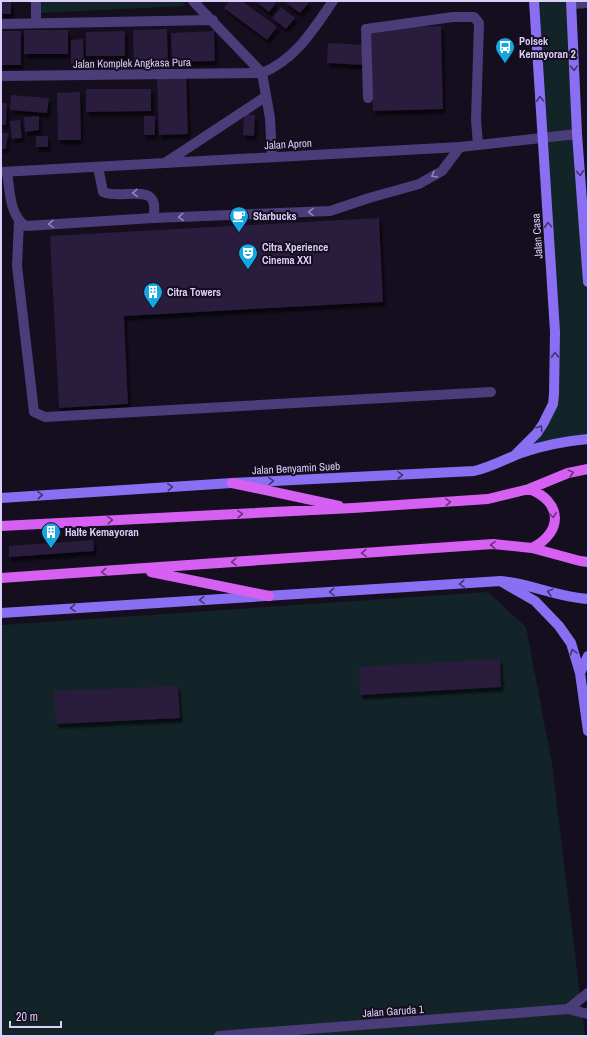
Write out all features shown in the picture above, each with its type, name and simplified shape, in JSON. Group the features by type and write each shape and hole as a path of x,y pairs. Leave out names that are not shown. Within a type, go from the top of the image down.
{"main road":[{"name":"Jalan Casa","path":"515,456 537,433 543,424 553,404 554,394 555,332 534,1"},
{"path":"572,2 577,134 588,282"},
{"name":"Jalan Benyamin Sueb","path":"1,498 232,483 474,471 492,466 515,456 568,442 588,439"},
{"path":"1,526 353,508 488,499 529,489 568,473 588,469"},
{"path":"232,483 353,508"},
{"path":"529,489 541,494 551,504 555,517 552,530 544,541 532,548"},
{"path":"1,578 493,544 532,548 588,562"},
{"path":"140,569 269,596"},
{"path":"501,581 512,589 535,601 559,626 570,643 580,673 588,731"},
{"path":"1,613 501,581 520,584 573,598 588,598"},
{"path":"580,673 588,656"}],"street":[{"path":"36,1 36,22"},
{"path":"193,1 213,20 262,73 265,97 270,118 272,157"},
{"name":"Jalan Komplek Angkasa Pura","path":"1,76 262,73 276,68 306,42 333,1"},
{"path":"572,2 588,3"},
{"path":"368,98 366,29 454,17 474,17 479,23 476,120 478,144"},
{"path":"1,24 36,22 213,20"},
{"path":"164,163 265,97"},
{"name":"Jalan Apron","path":"4,172 460,146 577,134"},
{"path":"4,172 14,213 19,222 26,226 153,218 330,211 419,184 442,171 460,146"},
{"path":"98,167 103,192 109,195 142,193 153,201 155,207 153,218"},
{"path":"19,222 17,266 34,412 45,417 491,392"},
{"path":"568,1009 588,993"},
{"name":"Jalan Garuda 1","path":"219,1036 568,1009 588,1014"}],"shaded area":[{"path":"39,1 181,1 186,6 40,13"},
{"path":"534,1 569,1 588,282 588,439 515,456 537,433 554,394"},
{"path":"488,592 526,627 552,764 585,1036 1,1036 1,625"}],"building":[{"path":"1,1 11,1 11,14 1,14"},
{"path":"229,1 242,1 277,27 267,40 224,8"},
{"path":"255,1 274,1 276,3 269,12"},
{"path":"287,1 310,1 300,13 286,3"},
{"path":"281,7 295,18 286,29 272,18"},
{"path":"441,26 443,109 373,111 370,28"},
{"path":"167,29 168,62 134,63 133,30"},
{"path":"24,30 68,30 68,54 24,54"},
{"path":"1,31 21,31 21,65 1,65"},
{"path":"125,31 125,56 86,56 86,32"},
{"path":"214,31 215,61 172,62 171,33"},
{"path":"83,39 84,63 71,64 71,40"},
{"path":"328,43 365,45 364,65 327,63"},
{"path":"186,76 188,134 159,135 157,77"},
{"path":"86,89 151,89 151,111 86,112"},
{"path":"80,92 81,140 58,140 57,93"},
{"path":"11,95 49,98 47,113 10,110"},
{"path":"1,103 7,103 6,125 1,125"},
{"path":"244,114 255,115 254,136 243,135"},
{"path":"39,116 39,130 25,132 24,117"},
{"path":"144,116 155,116 155,135 144,135"},
{"path":"20,120 22,138 12,139 10,121"},
{"path":"1,133 8,133 6,149 1,149"},
{"path":"36,136 48,136 48,147 36,147"},
{"name":"Citra Towers","path":"379,218 383,302 124,316 128,404 59,408 50,236"},
{"name":"Halte Kemayoran","path":"93,540 94,551 9,557 9,546"},
{"path":"500,659 501,687 360,695 359,667"},
{"path":"178,686 180,718 56,724 54,691"}],"place":[{"name":"Polsek Kemayoran 2","path":"505,64"},
{"name":"Starbucks","path":"239,233"},
{"name":"Citra Xperience Cinema XXI","path":"248,270"},
{"name":"Citra Towers","path":"153,309"},
{"name":"Halte Kemayoran","path":"51,549"}]}
